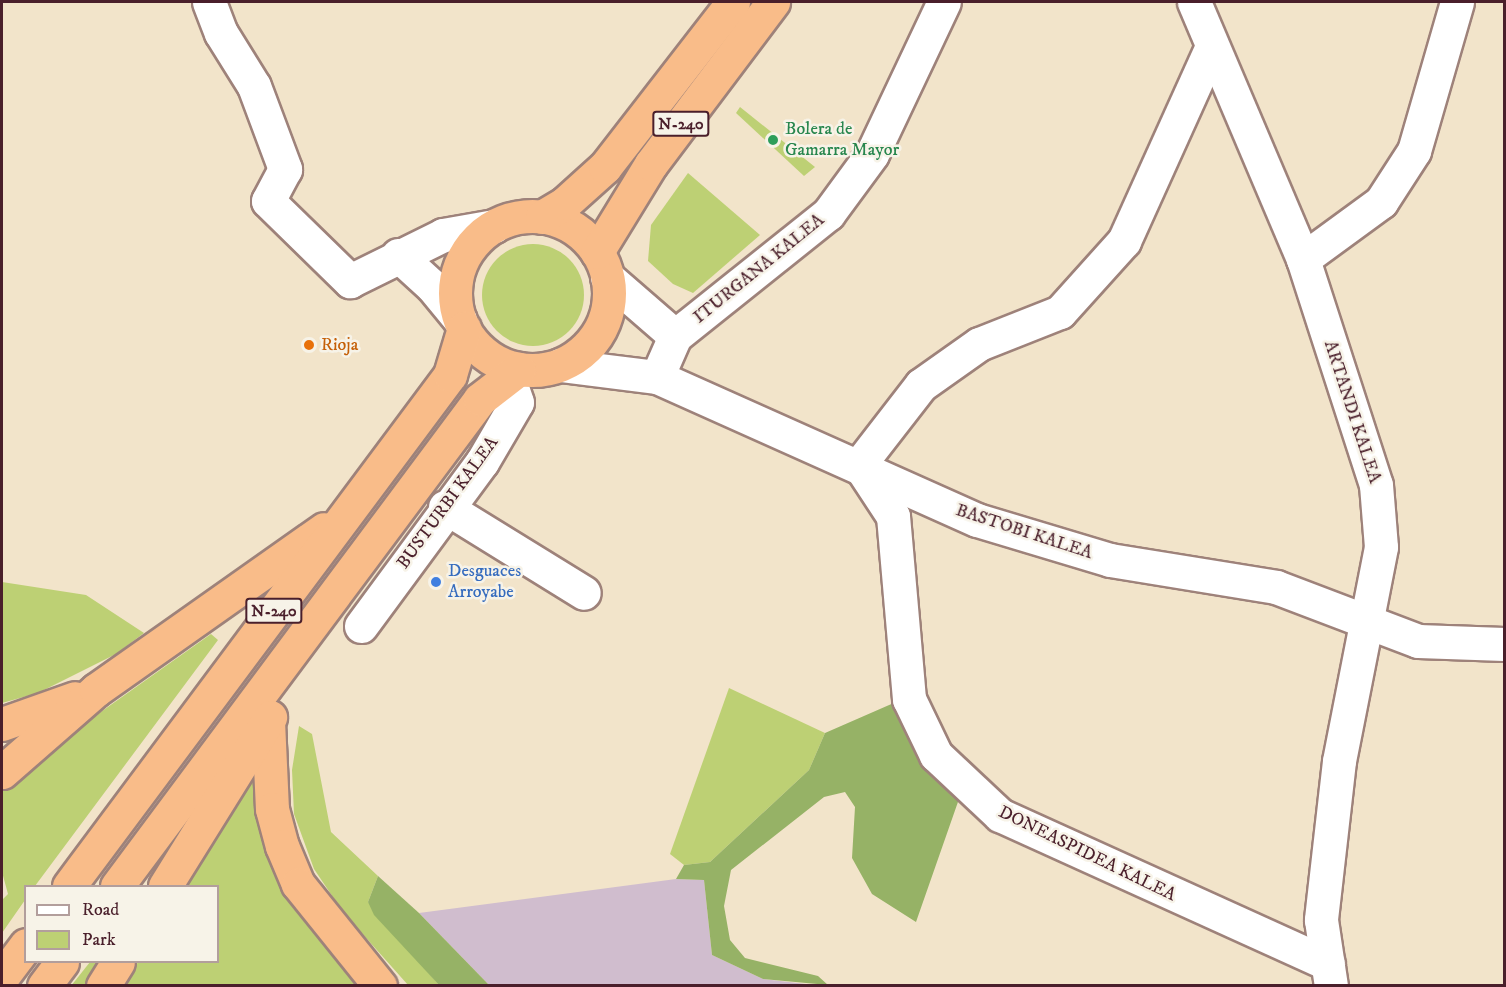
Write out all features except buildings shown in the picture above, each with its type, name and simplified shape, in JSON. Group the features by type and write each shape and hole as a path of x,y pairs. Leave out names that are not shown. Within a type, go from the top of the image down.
{"highway":[{"name":"N-240","path":"542,217 565,203 605,167 733,2"},
{"name":"N-240","path":"602,264 651,164 773,2"},
{"name":"N-240","path":"70,885 450,375 462,324 455,294 460,267 473,243 494,226 525,216 542,217 564,223 583,235 602,264"},
{"path":"462,324 486,355 513,373 560,365 584,351 600,330 609,304 602,264"},
{"name":"N-240","path":"118,885 308,634 480,399 513,373"},
{"path":"2,772 96,690 350,510"},
{"path":"166,885 268,721 308,634"},
{"path":"2,724 96,690"},
{"path":"268,721 272,809 282,846 298,884 380,986"},
{"path":"2,977 24,948"},
{"path":"45,986 61,963"},
{"path":"103,986 117,963"}],"street":[{"path":"209,2 221,33 254,86 285,169 268,201 350,281 398,255 443,235 494,226"},
{"name":"ITURGANA KALEA","path":"657,377 675,336 828,214 872,154 944,2"},
{"name":"ARTANDI KALEA","path":"1194,2 1211,48 1303,259 1376,485 1381,547 1339,761 1321,920 1329,975"},
{"path":"1303,259 1381,202 1414,152 1457,2"},
{"path":"859,465 921,385 979,344 1060,312 1124,242 1211,48"},
{"path":"398,255 432,286 462,324"},
{"path":"602,264 675,336"},
{"name":"BASTOBI KALEA","path":"560,365 657,377 859,465 977,520 1110,560 1276,587 1368,620 1418,641 1504,644"},
{"name":"BUSTURBI KALEA","path":"362,626 445,507 482,462 517,402 513,373"},
{"name":"DONEASPIDEA KALEA","path":"859,465 893,516 909,699 936,755 1000,815 1329,975"},
{"path":"445,507 584,593"}],"shaded area":[{"path":"676,879 704,880 712,955 763,979 814,985 489,985 419,913"}],"green space":[{"name":"Bolera de Gamarra Mayor","path":"740,107 815,167 804,176 736,113"},
{"path":"688,173 760,235 693,293 673,284 648,261 651,225"},
{"path":"533,244 553,248 569,259 580,275 584,295 580,315 569,331 553,342 533,346 513,342 497,331 486,315 482,295 486,275 497,259 513,248"},
{"path":"2,582 86,595 144,633 116,654 38,693 2,703"},
{"path":"211,634 218,640 36,885 24,885 24,901 2,933 2,900 8,894 2,872 2,790 40,755"},
{"path":"729,688 825,733 809,770 710,862 684,865 670,854"},
{"path":"896,702 959,799 916,922 872,894 852,858 855,807 845,792 824,797 731,870 724,906 730,940 745,958 818,976 828,985 763,979 712,955 704,880 676,879 684,865 710,862 809,770 825,733"},
{"path":"299,726 312,734 331,832 378,876 368,902 439,985 408,985 343,912 314,869 294,814 292,770"},
{"path":"253,767 289,896 309,927 359,985 124,986 137,963 219,963 219,885 183,885"},
{"path":"378,876 419,913 489,985 439,985 374,915 368,902"},
{"path":"89,963 101,963 87,985 71,986"}],"place":[{"name":"Bolera de Gamarra Mayor","path":"773,140"},
{"name":"Rioja","path":"309,345"},
{"name":"Desguaces Arroyabe","path":"436,582"}]}
